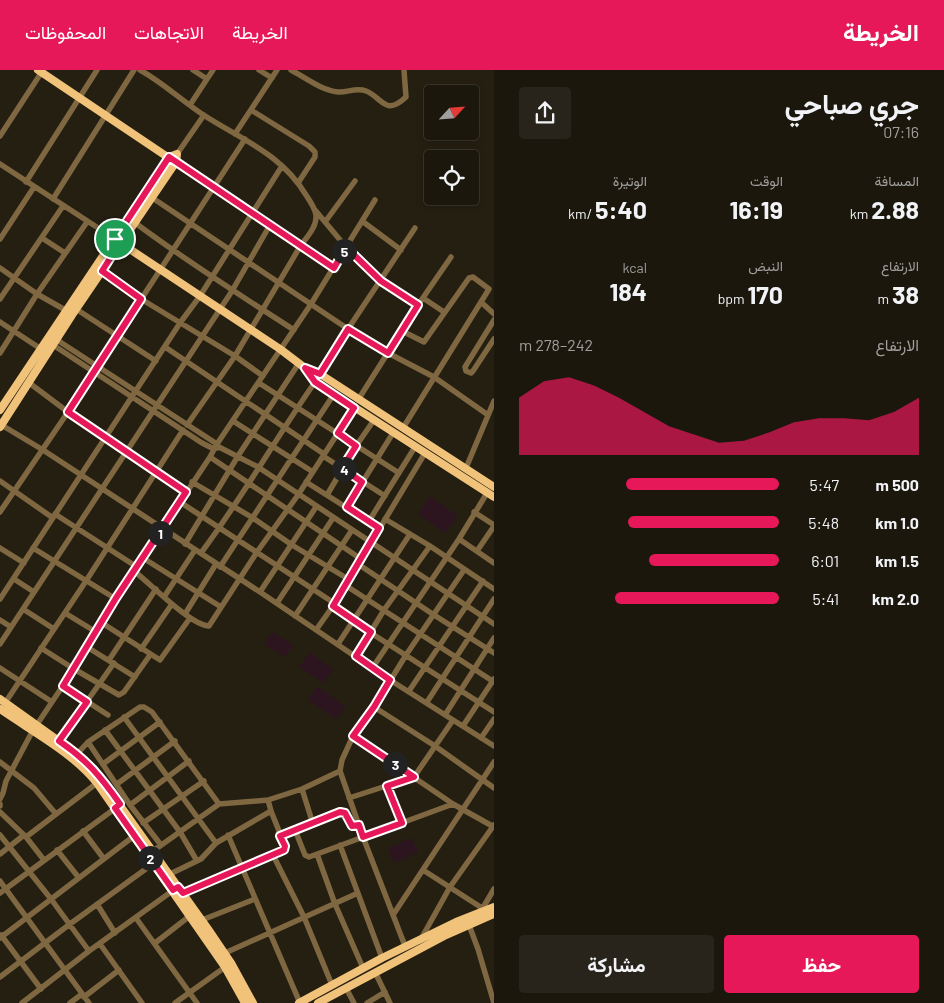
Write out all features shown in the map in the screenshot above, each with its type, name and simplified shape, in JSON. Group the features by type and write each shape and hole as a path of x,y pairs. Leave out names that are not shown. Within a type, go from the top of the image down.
{"street":[{"path":"26,182 97,70"},
{"path":"53,199 134,70"},
{"path":"140,70 149,72 204,115 274,157 298,182 314,208 346,247 381,281 418,305"},
{"path":"193,70 207,79"},
{"path":"190,105 213,70"},
{"path":"259,70 272,78"},
{"path":"235,134 278,70"},
{"path":"292,70 331,90 343,92 352,89 365,90 382,103 394,105 406,97 404,70"},
{"path":"0,136 41,71 174,158 213,187 334,268"},
{"path":"251,110 300,140 315,152 315,158 298,182"},
{"path":"204,115 67,312 28,382 0,425 81,474 390,680 494,746"},
{"path":"0,512 68,412 245,139"},
{"path":"0,410 41,349 52,340 76,309 84,290 102,271 118,241 151,197 174,158"},
{"path":"0,164 280,349 305,368 320,374 494,487"},
{"path":"0,599 180,323 230,251 282,166"},
{"path":"325,222 355,181"},
{"path":"0,239 34,187"},
{"path":"151,197 348,329 434,377 488,415"},
{"path":"0,799 11,770 34,728 74,669 116,598 163,530 192,482 210,458 311,304 376,200"},
{"path":"0,299 63,206"},
{"path":"253,1003 228,965 190,915 170,874 118,806 79,763 2,704 20,681 185,428 235,356 278,282 310,233 315,222 314,208"},
{"path":"362,221 401,250"},
{"path":"0,353 37,294 88,222"},
{"path":"134,222 172,251 294,330"},
{"path":"0,644 232,291 270,225"},
{"path":"320,374 415,228"},
{"path":"42,238 65,253"},
{"path":"358,400 418,305 452,257"},
{"path":"0,268 67,312"},
{"path":"102,271 141,299 235,356 263,376"},
{"path":"402,331 424,342 469,278 474,277 492,288 481,302 403,428"},
{"path":"423,298 444,312"},
{"path":"481,302 494,314"},
{"path":"76,309 156,361"},
{"path":"494,320 465,367 466,371 471,373 473,371 494,339"},
{"path":"0,322 41,349"},
{"path":"52,340 185,428 258,468 494,624"},
{"path":"165,347 385,496"},
{"path":"186,544 238,456 278,397 298,363"},
{"path":"305,368 315,382 491,495 474,512 373,667"},
{"path":"28,382 68,412 186,492"},
{"path":"164,597 234,507 315,382"},
{"path":"259,383 278,397 298,407 399,473"},
{"path":"102,623 150,655 162,660 198,593 218,565 238,542 334,394"},
{"path":"466,468 494,401"},
{"path":"0,481 54,516 76,527 135,569 187,616 204,626 209,626 257,552 298,495 354,408"},
{"path":"327,495 342,468 374,420"},
{"path":"233,421 312,472"},
{"path":"347,507 393,433"},
{"path":"369,521 415,447"},
{"path":"316,630 334,604 425,453"},
{"path":"210,458 323,532 380,579 494,654"},
{"path":"192,482 328,566 368,599 402,623 494,681 463,726"},
{"path":"306,482 379,528"},
{"path":"180,502 334,604 353,620 494,712"},
{"path":"260,592 316,507"},
{"path":"474,512 494,526 477,551"},
{"path":"277,604 333,518"},
{"path":"385,519 430,546 494,589"},
{"path":"295,616 352,530"},
{"path":"338,644 410,534"},
{"path":"458,539 494,563"},
{"path":"356,656 384,610 430,546"},
{"path":"0,548 24,563"},
{"path":"33,548 116,598"},
{"path":"143,558 221,607"},
{"path":"405,946 363,837 340,770 342,760 353,736 464,570"},
{"path":"14,579 34,592"},
{"path":"409,691 482,581"},
{"path":"59,741 100,684 123,638 156,589"},
{"path":"427,702 494,599"},
{"path":"141,649 172,604"},
{"path":"23,609 54,629"},
{"path":"65,613 96,632"},
{"path":"0,620 11,627"},
{"path":"445,715 494,638"},
{"path":"87,647 135,677"},
{"path":"41,648 119,695 124,692 150,655"},
{"path":"0,668 52,702"},
{"path":"63,686 108,715"},
{"path":"77,754 88,742 105,730 136,709 144,707 152,712 160,722 219,804"},
{"path":"374,707 435,746 494,788"},
{"path":"124,717 216,843"},
{"path":"481,738 494,719"},
{"path":"349,798 414,777 453,720"},
{"path":"103,764 160,722"},
{"path":"34,728 59,741 94,769 118,806 134,836 202,920 225,953 228,965 245,1003"},
{"path":"105,730 180,832 197,861"},
{"path":"353,736 453,804 494,826 450,887 421,939"},
{"path":"88,742 130,805 161,845"},
{"path":"117,784 175,742"},
{"path":"130,805 189,761"},
{"path":"0,762 34,788 56,814"},
{"path":"393,915 494,762"},
{"path":"153,851 219,804 268,800 302,789 340,770"},
{"path":"0,786 6,781"},
{"path":"144,823 204,781"},
{"path":"0,854 97,783"},
{"path":"387,786 402,823"},
{"path":"302,789 313,824"},
{"path":"27,1002 89,951 178,890 242,868 285,848 268,800"},
{"path":"295,830 306,856 309,857 453,804"},
{"path":"0,893 118,806"},
{"path":"170,874 197,861 216,843 271,811"},
{"path":"0,812 25,836 44,860"},
{"path":"280,836 343,812 352,826 359,825"},
{"path":"84,831 104,859"},
{"path":"0,835 30,871 89,951"},
{"path":"228,835 300,1003 405,946 480,911 494,907"},
{"path":"41,989 1,936 134,836"},
{"path":"340,845 382,958"},
{"path":"57,850 78,878"},
{"path":"317,854 335,904 363,968"},
{"path":"273,855 304,917 332,985"},
{"path":"0,977 154,863"},
{"path":"423,870 450,887 480,911"},
{"path":"0,881 89,1003"},
{"path":"480,911 494,889"},
{"path":"225,953 358,893"},
{"path":"202,920 255,899"},
{"path":"97,904 115,933"},
{"path":"318,1003 375,972 494,914"},
{"path":"155,943 190,915"},
{"path":"136,918 197,1003"},
{"path":"469,925 494,1003"},
{"path":"100,944 142,1003"},
{"path":"175,1003 228,965"},
{"path":"70,1003 119,970"},
{"path":"375,972 390,1003"},
{"path":"346,988 354,1003"},
{"path":"367,1003 385,992"}],"shaded area":[{"path":"430,496 457,516 446,533 418,514"},
{"path":"272,632 293,645 285,657 264,644"},
{"path":"309,652 333,669 324,683 299,667"},
{"path":"317,686 345,706 336,719 308,700"},
{"path":"412,838 418,852 394,863 388,848"}],"route":[{"path":"169,157 334,268 346,247 381,281 418,305 388,353 348,329 320,374 305,368 315,382 354,408 338,433 356,446 342,468 362,482 347,507 379,528 333,606 371,632 356,656 390,680 374,707 353,736 414,777 387,786 402,823 363,837 359,825 352,826 345,813 340,812 280,836 285,846 284,850 183,893 178,887 173,890 134,836 115,808 120,804 94,769 59,741 87,702 63,686 116,598 163,530 186,492 68,412 141,299 102,271 120,243 115,239 169,157"}]}
